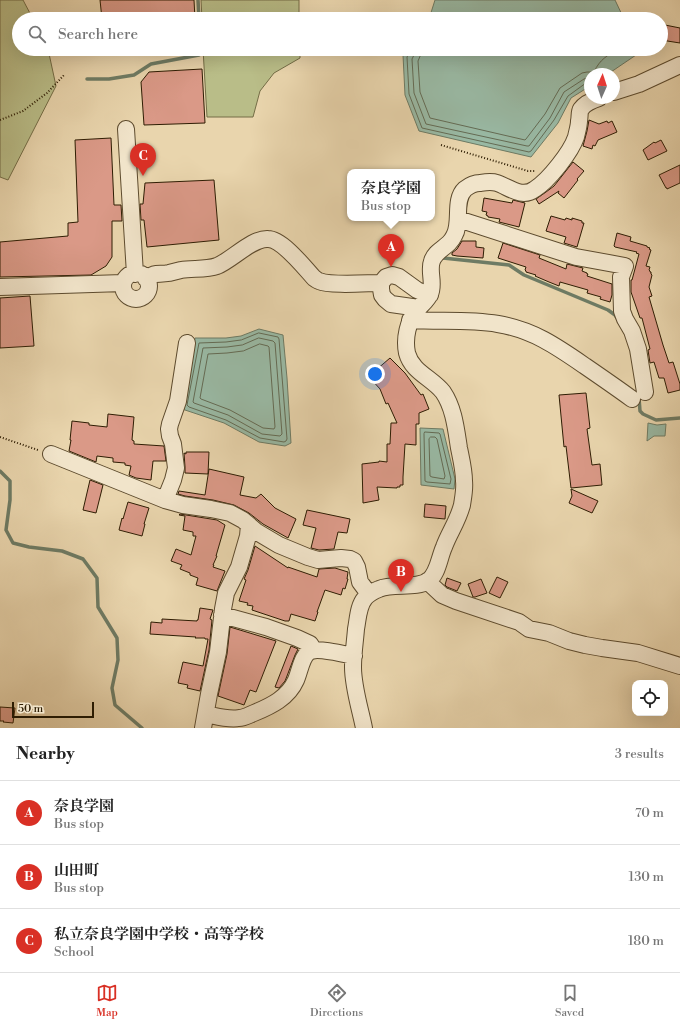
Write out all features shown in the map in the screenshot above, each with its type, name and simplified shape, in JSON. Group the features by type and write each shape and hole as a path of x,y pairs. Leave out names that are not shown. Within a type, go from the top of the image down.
{"street":[{"path":"620,90 639,84 680,65"},
{"path":"364,728 354,681 353,667 359,612 364,599 369,594 382,587 417,584 427,581 433,576 437,569 444,547 459,516 462,505 464,481 463,466 449,402 435,383 414,367 409,359 407,351 407,331 415,314 430,295 432,288 432,260 437,252 450,243 456,233 461,195 466,189 475,183 493,182 522,193 534,191 550,175 564,157 575,139 579,123 580,110 586,104"},
{"path":"126,129 135,279"},
{"path":"430,295 417,290 399,277 392,275 386,277 381,283 382,295 391,304 436,321 475,321 498,324 527,332 556,346 639,396 638,349 632,331 622,311 622,277 625,266 576,257 458,219"},
{"path":"0,287 135,279 153,274 210,268 224,263 252,244 268,239 283,245 314,278 319,281 338,284 381,283"},
{"path":"576,257 594,268 614,276"},
{"path":"165,500 176,468 173,444 169,429 178,401 187,343"},
{"path":"50,454 165,500 183,505 230,513 243,520 257,532 279,545 308,557 318,560 350,558 354,561 357,567 360,582 369,594"},
{"path":"249,525 248,536 239,567 226,593 218,652 204,721 240,718 260,711 285,697 292,689 297,679 305,655 310,651 323,650 354,656"},
{"path":"427,581 442,595 519,622 524,627 529,629 585,645 638,653 680,666"},
{"path":"222,615 266,627 297,638 310,644 314,650"}],"path":[{"path":"0,120 23,112 47,93 65,74"},
{"path":"441,145 528,171 534,171 541,168"},
{"path":"0,437 50,454"}],"green space":[{"path":"0,0 23,0 29,12 12,12 12,56 50,56 56,86 8,180 0,177"},
{"path":"201,0 299,0 299,12 202,12"},
{"path":"203,56 300,56 300,58 274,73 260,91 253,117 207,117"}],"water":[{"path":"435,0 615,0 621,12 431,12"},
{"path":"403,56 635,56 617,68 584,68 584,90 571,98 558,123 531,157 419,131 405,95"},
{"path":"259,329 283,335 291,443 285,446 259,442 224,423 182,409 195,338 226,338 241,336"},
{"path":"648,423 657,425 666,424 665,436 654,436 647,441"},
{"path":"420,428 443,429 455,479 454,489 421,485"}],"building":[{"path":"100,0 194,0 195,12 101,12"},
{"path":"668,26 680,28 680,43 668,41"},
{"path":"202,69 205,123 144,125 141,82 149,72"},
{"path":"589,120 599,124 612,121 617,132 598,140 595,146 593,145 592,149 583,146"},
{"path":"111,138 114,205 121,205 122,221 112,221 112,257 106,266 91,275 0,277 0,242 68,236 68,223 78,222 75,140"},
{"path":"661,140 667,151 648,160 643,150 654,142 655,143"},
{"path":"573,162 584,171 564,198 558,193 559,191 539,204 536,199 554,186"},
{"path":"680,165 680,183 667,189 659,175"},
{"path":"214,180 219,240 147,247 144,220 141,220 140,204 143,204 145,183"},
{"path":"484,198 512,203 513,200 525,203 519,227 499,222 500,219 488,217 486,215 487,212 482,211"},
{"path":"551,216 565,220 566,218 572,220 572,218 584,223 577,247 564,243 566,237 546,231"},
{"path":"617,233 631,237 630,241 647,246 651,250 646,266 650,267 649,270 652,275 649,287 652,296 649,297 669,363 673,362 680,384 680,390 668,393 664,378 659,378 654,362 650,363 648,350 650,349 642,318 640,318 631,292 631,280 639,254 636,253 637,252 615,247"},
{"path":"462,241 476,241 476,247 484,248 483,258 452,255"},
{"path":"503,243 540,255 539,258 566,269 567,264 583,268 582,271 588,274 587,276 612,284 612,295 610,302 600,299 601,297 587,293 588,290 560,282 559,286 526,272 526,267 498,258"},
{"path":"30,296 34,346 0,348 0,298"},
{"path":"390,358 405,373 421,395 423,394 429,409 419,413 419,424 416,424 416,445 405,444 403,485 400,485 400,487 397,488 377,487 379,500 363,503 362,464 379,461 387,462 387,444 390,444 391,423 397,423 388,403 386,404 380,389 369,376"},
{"path":"586,393 590,428 587,429 592,465 600,464 602,485 571,488 566,446 564,447 559,395"},
{"path":"108,414 134,417 132,440 134,441 134,444 164,446 166,461 153,461 151,480 136,478 129,475 131,466 125,465 125,463 113,462 113,458 97,456 96,462 69,451 72,421 107,427"},
{"path":"186,452 209,452 208,474 185,473 184,453 186,454"},
{"path":"209,469 244,477 240,495 256,498 261,494 275,508 296,519 288,538 234,505 178,494 179,491 205,495"},
{"path":"90,480 103,485 96,513 83,510"},
{"path":"571,489 598,501 592,513 569,503 572,496"},
{"path":"128,502 149,508 142,536 119,530"},
{"path":"425,504 446,506 445,519 424,517"},
{"path":"307,510 350,519 347,533 338,532 334,549 319,550 311,548 316,528 303,525"},
{"path":"179,515 217,520 225,525 217,556 213,565 213,567 225,571 217,591 196,585 198,578 180,569 182,565 171,561 176,549 191,555 196,536 193,536 193,532 183,530 185,516"},
{"path":"255,546 288,568 317,577 319,569 335,568 348,572 348,579 345,589 343,588 341,595 325,590 315,621 291,614 289,621 285,621 252,610 253,606 239,601 246,580 244,579"},
{"path":"497,577 508,582 500,598 489,593"},
{"path":"447,578 461,583 457,591 445,585"},
{"path":"481,579 487,593 473,597 468,584"},
{"path":"200,608 213,610 210,619 212,620 209,650 200,691 187,688 188,685 178,683 183,662 203,666 208,639 150,634 151,622 162,623 162,619 197,621"},
{"path":"230,627 276,641 256,692 250,690 244,705 218,696 227,654"},
{"path":"291,646 298,649 285,681 279,688 275,687"},
{"path":"0,707 15,708 13,723 0,721"}],"waterway":[{"path":"198,0 199,12"},
{"path":"87,79 109,79 134,75 151,64 194,56"},
{"path":"443,258 509,265 524,275 608,310 617,318"},
{"path":"639,398 640,411 643,414 656,420 680,418"},
{"path":"0,471 10,481 10,500 6,530 13,543 29,547 62,551 83,559 97,578 98,607 117,638 118,660 112,688 115,705 142,728"}],"place":[{"name":"私立奈良学園中学校・高等学校","path":"143,176"},
{"name":"奈良学園","path":"391,267"},
{"name":"山田町","path":"401,592"}]}
